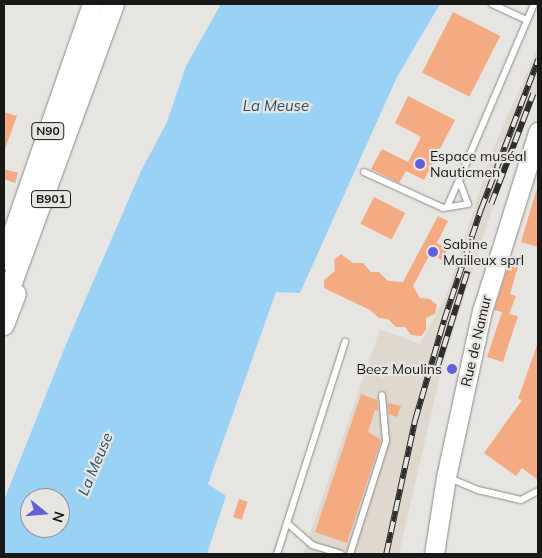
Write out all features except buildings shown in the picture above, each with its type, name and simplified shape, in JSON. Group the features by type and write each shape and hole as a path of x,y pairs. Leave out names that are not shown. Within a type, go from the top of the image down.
{"main road":[{"name":"N90","path":"4,260 93,4"},
{"name":"N90","path":"4,305 114,4"},
{"name":"B901","path":"4,325 49,208 90,70"},
{"name":"Rue de Namur","path":"434,554 446,477 482,311 538,132"}],"lane":[{"path":"492,4 526,20"},
{"path":"446,207 534,4"},
{"path":"364,172 446,207 468,204 459,180"},
{"path":"277,554 346,342"},
{"path":"350,554 386,441 382,395"},
{"path":"446,477 478,490 521,500 538,491"},
{"path":"287,523 312,545 341,554"}],"shaded area":[{"path":"538,47 538,91 487,224 442,367 399,554 303,554 380,329 420,344 446,296 493,149"}],"water":[{"name":"La Meuse","path":"221,4 440,4 397,77 300,293 276,292 208,484 226,496 207,554 4,554 4,500 67,342 141,171 167,122 186,66"}],"railway":[{"path":"386,554 415,420 444,320 481,209 538,60"},
{"path":"491,204 533,94"},
{"path":"437,368 467,272"}],"place":[{"name":"Espace muséal Nauticmen","path":"420,164"},
{"name":"Sabine Mailleux sprl","path":"433,252"},
{"name":"Beez Moulins","path":"452,369"}]}
